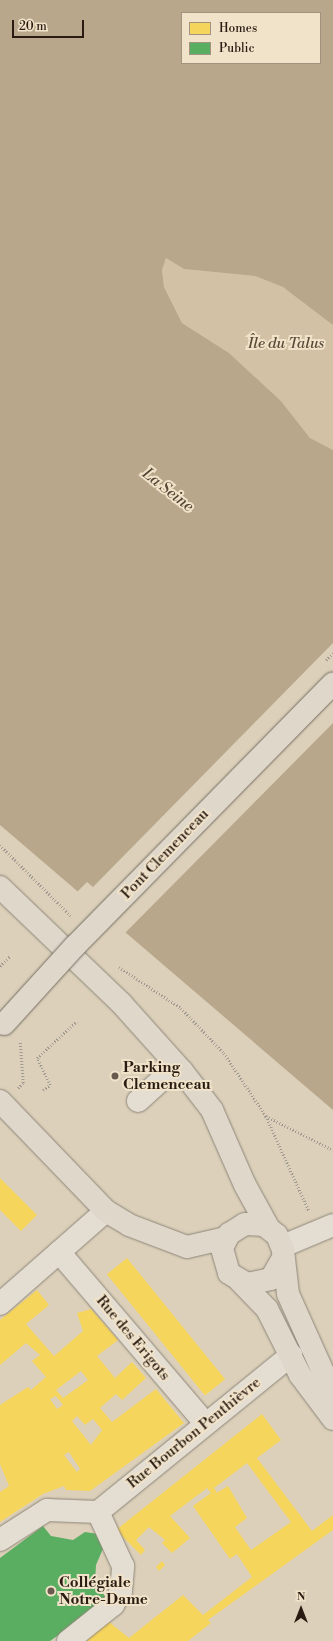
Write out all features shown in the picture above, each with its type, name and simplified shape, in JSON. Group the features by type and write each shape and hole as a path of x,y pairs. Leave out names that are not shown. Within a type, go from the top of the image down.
{"main road":[{"name":"Pont Clemenceau","path":"2,1026 75,946 333,683"},
{"path":"0,887 121,1003 182,1071 212,1110 245,1185 283,1252 288,1294 333,1394"},
{"path":"1,1103 106,1211 129,1225 187,1247 234,1277 267,1309 300,1375 333,1419"},
{"path":"245,1185 222,1256 234,1277 254,1284 268,1281 278,1271 283,1252"},
{"path":"187,1247 230,1233 253,1223 268,1227"}],"street":[{"path":"138,1101 169,1073 182,1071"},
{"path":"0,1304 106,1211"},
{"path":"283,1252 325,1228"},
{"name":"Rue des Erigots","path":"59,1252 206,1424"},
{"name":"Rue Bourbon Penthièvre","path":"98,1512 291,1355"},
{"path":"0,1540 47,1510 98,1512 123,1566 121,1591 113,1604 68,1641"}],"path":[{"path":"0,845 73,919"},
{"path":"0,966 10,956"},
{"path":"115,964 181,1008 202,1027 224,1053 266,1116 325,1228"},
{"path":"43,1090 50,1085 37,1058 77,1022"},
{"path":"1,1103 23,1083 20,1040"},
{"path":"266,1116 333,1150"}],"green space":[{"name":"Île du Talus","path":"166,258 184,269 255,276 283,287 327,318 333,325 333,450 310,438 281,401 229,353 182,323 164,287 162,270"}],"water":[{"name":"La Seine","path":"0,0 333,0 333,325 283,287 255,276 184,269 166,258 162,270 164,287 182,323 229,353 281,401 310,438 333,450 333,1110 0,825"}],"pier":[{"path":"333,643 333,723 125,933 77,892 87,882 93,887"}],"building: Homes":[{"path":"0,1178 37,1215 21,1231 0,1210"},
{"path":"127,1258 225,1379 205,1396 107,1274"},
{"path":"37,1290 49,1305 26,1324 54,1356 83,1331 77,1313 91,1309 118,1340 97,1356 115,1378 132,1362 146,1378 122,1400 116,1394 100,1408 112,1422 156,1389 184,1423 90,1491 66,1490 64,1486 43,1494 0,1522 0,1492 9,1486 0,1464 0,1405 28,1387 31,1390 46,1377 32,1361 40,1355 26,1343 0,1365 0,1320","holes":["81,1371 88,1380 63,1398 56,1390","56,1396 63,1405 57,1409 50,1399","77,1416 85,1425 93,1419 102,1430 91,1445 72,1421","69,1452 80,1469 77,1472 64,1455"]},
{"path":"262,1414 281,1440 257,1458 312,1531 333,1515 333,1530 208,1620 211,1623 188,1641 83,1641 108,1621 129,1638 183,1595 203,1615 252,1577 237,1554 230,1559 193,1506 211,1493 207,1488 170,1516 190,1538 172,1553 162,1543 165,1540 149,1527 136,1540 145,1550 141,1555 116,1530","holes":["247,1463 291,1522 251,1550 235,1527 247,1518 228,1486 213,1495 217,1492 214,1488"]},
{"path":"162,1561 165,1565 159,1571 156,1567"}],"building: Public":[{"name":"Collégiale Notre-Dame","path":"43,1526 51,1536 73,1540 85,1532 98,1534 105,1544 96,1565 95,1583 108,1600 50,1641 0,1641 0,1558"}],"place":[{"name":"Parking Clemenceau","path":"115,1076"},
{"name":"Collégiale Notre-Dame","path":"51,1591"}]}
